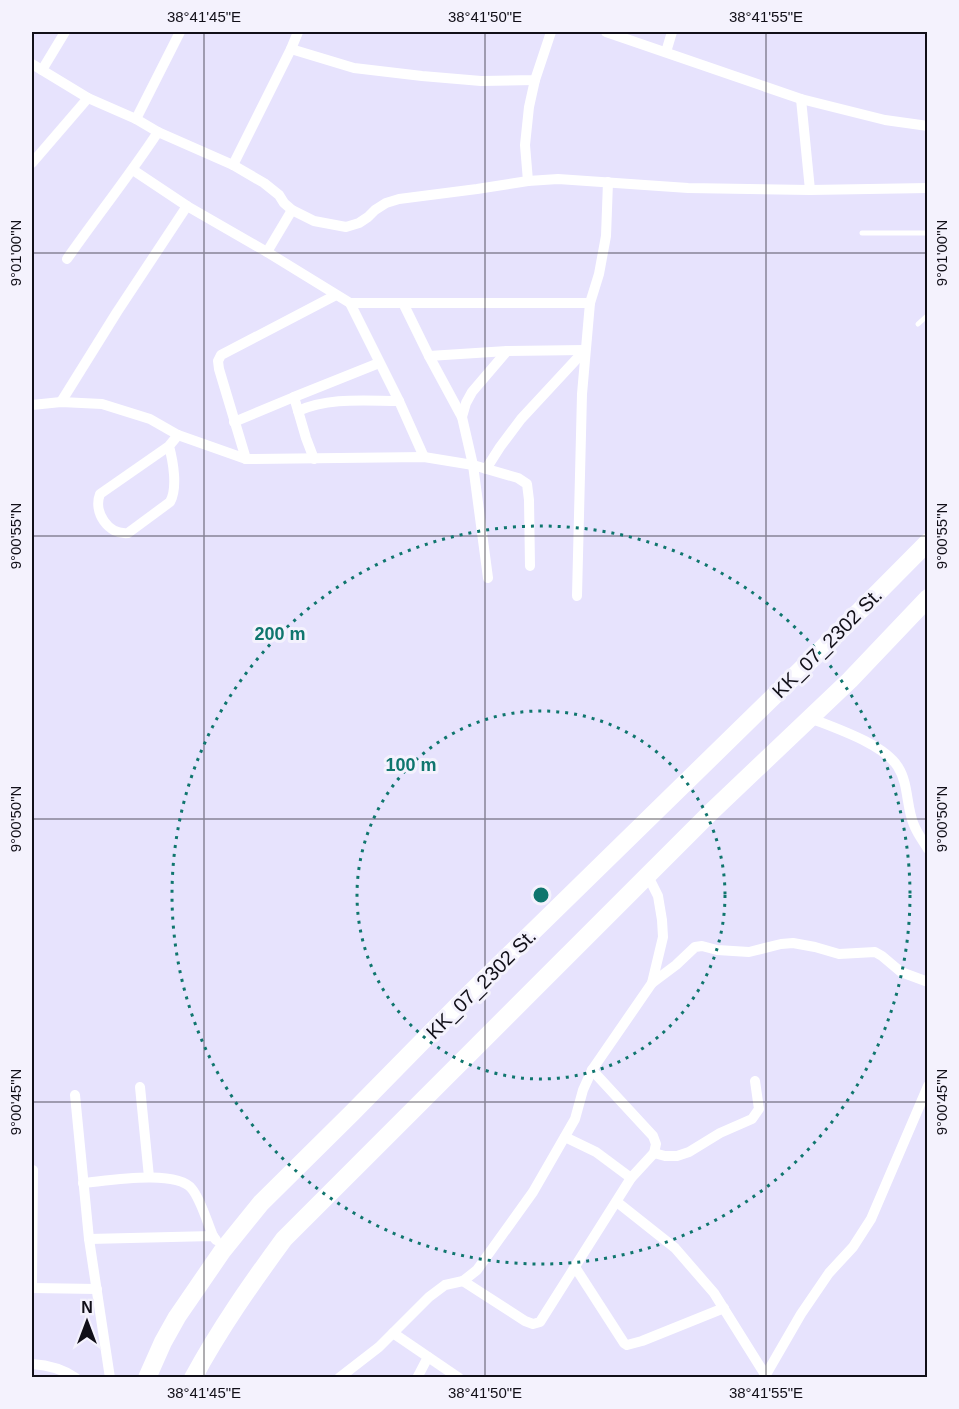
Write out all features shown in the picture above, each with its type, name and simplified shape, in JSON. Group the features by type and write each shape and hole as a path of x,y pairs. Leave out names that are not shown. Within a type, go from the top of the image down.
{"main road":[{"name":"KK_07_2302 St.","path":"147,1377 163,1342 218,1243 876,596 927,542"},
{"name":"KK_07_2302 St.","path":"194,1377 212,1343 284,1239 718,805 850,680 927,598"}],"street":[{"path":"42,70 65,32"},
{"path":"136,119 180,32"},
{"path":"233,165 298,32"},
{"path":"528,181 525,145 529,107 550,32"},
{"path":"606,32 801,99 885,120 927,126"},
{"path":"666,52 672,32"},
{"path":"291,49 354,68 377,71 481,81 535,80"},
{"path":"32,64 88,98 233,165 264,183 292,210 314,221 346,227 368,217 386,203 399,199 528,181 558,179 688,188 810,190 927,188"},
{"path":"32,163 88,98"},
{"path":"801,99 810,190"},
{"path":"66,259 133,170 158,132"},
{"path":"133,170 187,206 350,303 590,303"},
{"path":"577,596 580,428 585,350 590,303 599,274 606,236 608,182"},
{"path":"62,402 117,312 187,206"},
{"path":"267,252 292,210"},
{"path":"246,459 219,369 218,361 221,355 336,295"},
{"path":"350,303 424,457"},
{"path":"403,303 462,417 473,465 488,578"},
{"path":"429,356 507,351 585,350"},
{"path":"486,469 521,419 585,350"},
{"path":"462,417 472,392 507,351"},
{"path":"234,423 379,363"},
{"path":"294,397 314,459"},
{"path":"298,411 311,405 333,401 399,402"},
{"path":"32,405 62,402 102,404 150,419 178,435 246,459 424,457 473,465 518,477 527,484 530,566"},
{"path":"169,446 173,461 174,491 170,502 128,533 121,534 113,531 102,518 97,501 100,494 169,446 178,435"},
{"path":"810,718 857,737 883,751 898,766 904,782 913,824 927,849"},
{"path":"648,876 658,896 663,920 663,937 652,983"},
{"path":"339,1377 379,1347 429,1297 445,1285 463,1281 477,1270 533,1192 565,1137 575,1119 583,1090 592,1070 652,983 695,947 749,952 793,943 839,954 875,952 901,972 927,982"},
{"path":"463,1281 525,1321 533,1324 540,1322 632,1178 654,1153 656,1144 653,1136 592,1070"},
{"path":"654,1153 677,1156 689,1152 720,1133 752,1119 759,1109 755,1081"},
{"path":"617,1202 675,1248 714,1293 765,1377 807,1306 871,1220 927,1086"},
{"path":"141,1087 149,1177"},
{"path":"75,1095 89,1239 110,1377"},
{"path":"565,1137 596,1152 632,1178"},
{"path":"33,1170 32,1288 96,1289"},
{"path":"83,1183 149,1177 184,1182 196,1194 218,1243 89,1239"},
{"path":"575,1267 627,1345 724,1308"},
{"path":"393,1333 459,1377"},
{"path":"417,1377 428,1357"},
{"path":"32,1364 44,1365 76,1377"}],"lane":[{"path":"862,233 927,233"},
{"path":"918,324 927,315"}]}
